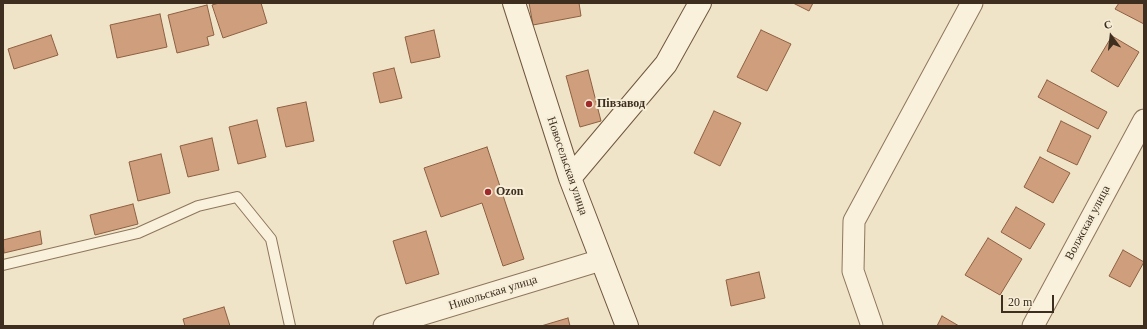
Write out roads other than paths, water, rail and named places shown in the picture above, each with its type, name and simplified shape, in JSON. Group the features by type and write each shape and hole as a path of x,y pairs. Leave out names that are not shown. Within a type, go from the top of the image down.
{"street":[{"name":"Новосельская улица","path":"514,3 570,178 627,326"},
{"path":"570,178 666,64 700,3"},
{"path":"872,326 853,270 854,221 972,3"},
{"name":"Волжская улица","path":"1033,326 1144,120"},
{"name":"Никольская улица","path":"384,326 601,260"}],"lane":[{"path":"3,265 138,234 198,206 237,197 271,239 290,326"}],"place":[{"name":"Пiвзавод","path":"589,104"},
{"name":"Ozon","path":"488,192"}]}
